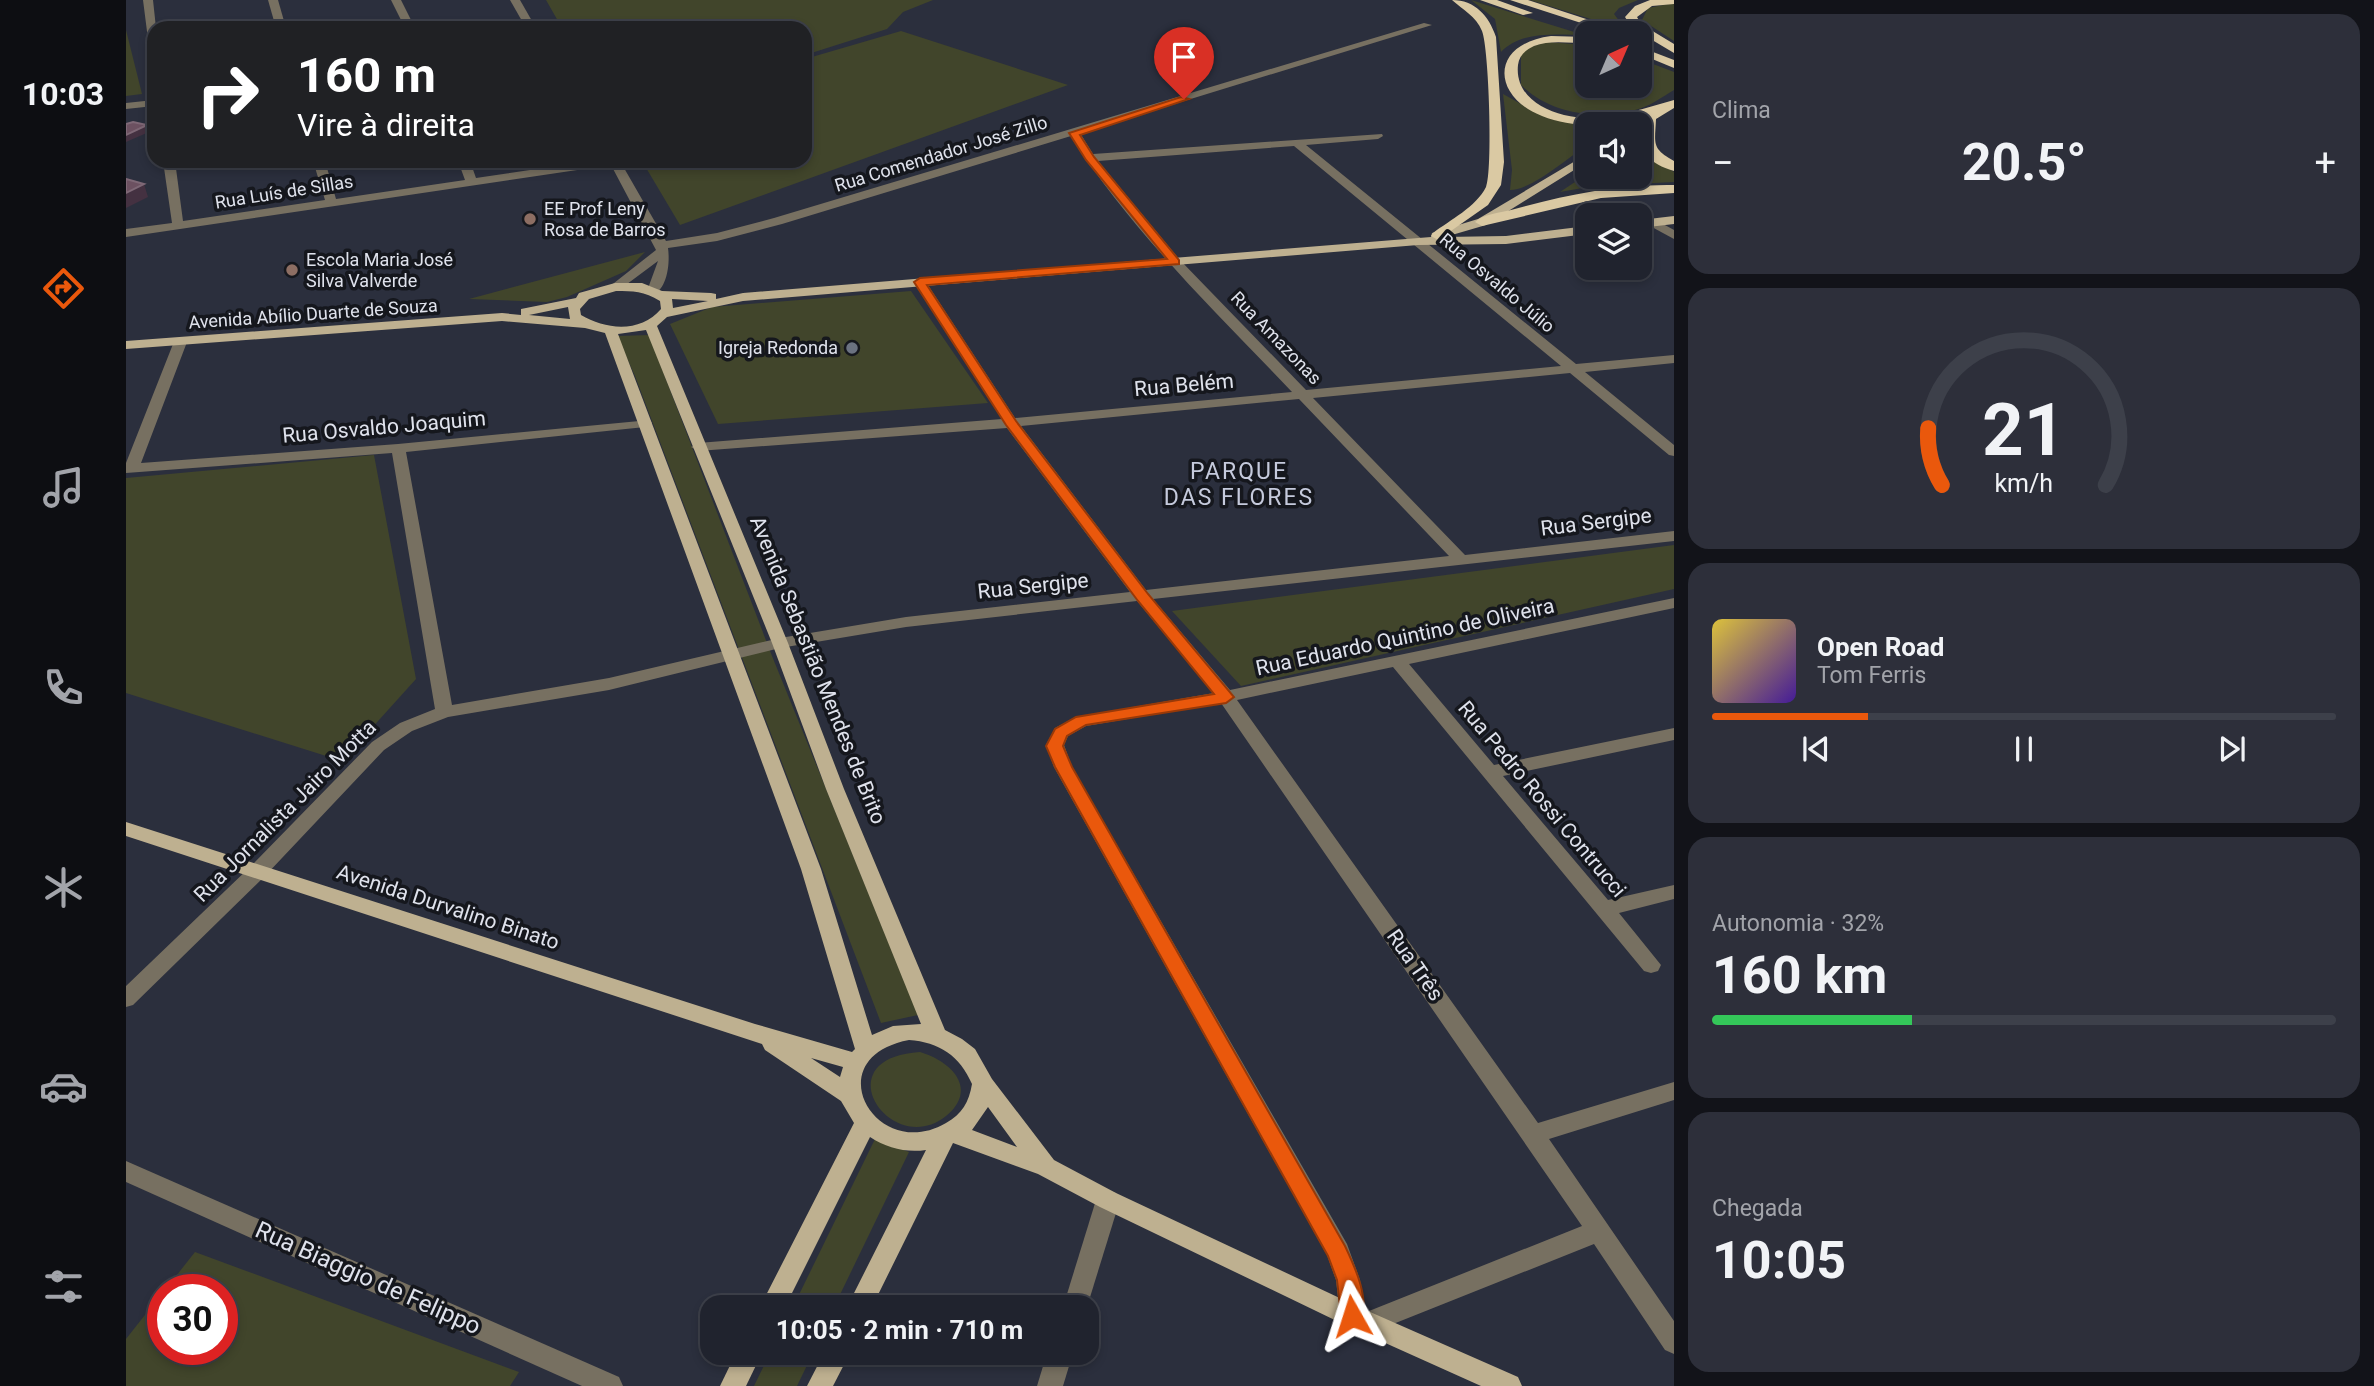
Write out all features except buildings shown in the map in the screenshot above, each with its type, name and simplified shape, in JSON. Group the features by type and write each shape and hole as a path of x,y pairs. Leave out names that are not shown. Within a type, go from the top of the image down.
{"highway":[{"path":"1438,236 1483,202 1494,185 1497,162 1487,24 1474,10 1458,0"},
{"path":"1486,0 1575,27"},
{"path":"1516,0 1584,21"},
{"path":"1674,1 1648,4 1633,12 1631,17 1636,26 1674,50"},
{"path":"1575,41 1541,40 1520,48 1512,58 1513,85 1528,104 1544,112 1585,120 1620,119 1670,105"},
{"path":"1652,43 1674,50"},
{"path":"1652,55 1674,64"},
{"path":"1652,117 1670,105"},
{"path":"1652,152 1674,167"},
{"path":"1482,222 1574,197 1620,191 1674,189"}],"main road":[{"path":"1418,240 1482,222 1575,165"},
{"path":"1654,223 1674,220"},
{"path":"615,287 657,293 743,297 1418,240 1506,240 1575,231"},
{"name":"Avenida Abílio Duarte de Souza","path":"126,345 502,317 578,301 593,292 615,287"},
{"name":"Avenida Sebastião Mendes de Brito","path":"657,293 668,304 657,319 698,447 780,643 835,789 937,1036"},
{"path":"743,297 610,330 811,869 860,1055"},
{"path":"578,301 573,309 575,317 584,324"},
{"name":"Avenida Abílio Duarte de Souza","path":"502,317 584,324 610,330"},
{"name":"Avenida Durvalino Binato","path":"126,829 755,1033 860,1055"},
{"path":"919,1032 937,1036 955,1043 969,1055 979,1069 983,1084 981,1101 972,1116 948,1135 923,1142 902,1141 881,1135 864,1124 854,1110 848,1094 849,1078 860,1055 881,1039 899,1034 919,1032"},
{"name":"Avenida Durvalino Binato","path":"755,1033 848,1094"},
{"path":"983,1084 1046,1167"},
{"path":"778,1295 864,1124"},
{"path":"948,1135 1046,1167 1108,1200 1509,1386"},
{"path":"865,1295 948,1135"},
{"path":"733,1386 743,1365"},
{"path":"820,1386 831,1365"}],"street":[{"path":"148,0 151,21"},
{"path":"273,0 279,21"},
{"path":"396,0 406,21"},
{"path":"515,0 527,21"},
{"name":"Rua Comendador José Zillo","path":"663,248 778,221 1427,25"},
{"path":"126,106 147,104"},
{"name":"Rua Amazonas","path":"1074,133 1090,158 1175,262 1306,395 1462,561"},
{"path":"1090,158 1378,136"},
{"name":"Rua Osvaldo Júlio","path":"1296,142 1674,453"},
{"path":"170,168 178,226"},
{"path":"321,168 331,202"},
{"path":"467,168 472,182"},
{"name":"Rua Luís de Sillas","path":"126,233 567,168"},
{"path":"618,168 663,248 664,264 657,293"},
{"path":"1654,223 1674,236"},
{"path":"615,287 663,248"},
{"name":"Rua Três","path":"920,282 1011,422 1143,598 1226,697 1533,1134 1673,1340"},
{"path":"129,469 180,342"},
{"name":"Rua Belém","path":"698,447 1011,422 1674,359"},
{"name":"Rua Osvaldo Joaquim","path":"129,469 645,423"},
{"path":"398,447 444,712"},
{"name":"Rua Sergipe","path":"444,712 609,684 780,643 906,622 1143,598 1674,536"},
{"name":"Rua Eduardo Quintino de Oliveira","path":"1360,1319 1338,1252 1063,767 1055,746 1061,732 1082,721 1226,697 1674,603"},
{"name":"Rua Pedro Rossi Contrucci","path":"1398,662 1651,965"},
{"name":"Rua Jornalista Jairo Motta","path":"126,999 258,871 378,746 406,727 444,712"},
{"path":"1490,772 1674,734"},
{"path":"1603,909 1674,891"},
{"path":"1533,1134 1674,1091"},
{"name":"Rua Biaggio de Felippo","path":"126,1171 610,1386"},
{"path":"1079,1295 1108,1200"},
{"path":"1360,1319 1598,1231"},
{"path":"1050,1386 1056,1365"}],"green space":[{"path":"546,0 933,0 903,12 887,29 812,53 812,21 558,21"},
{"path":"1471,0 1575,32 1575,35 1529,37 1509,45 1501,52 1495,19"},
{"path":"1530,0 1638,0 1619,8 1614,14 1619,21 1597,21"},
{"path":"1674,3 1674,41 1652,27 1652,21 1642,20 1648,8"},
{"path":"126,30 142,94 126,96"},
{"path":"901,31 1068,85 680,225 646,168 812,168 812,57"},
{"path":"1546,42 1575,44 1575,98 1652,98 1652,64 1674,72 1674,90 1645,107 1625,112 1575,112 1559,108 1545,103 1521,85 1521,54 1527,48"},
{"path":"1503,94 1537,113 1575,121 1575,154 1539,179 1519,189 1510,190 1512,170"},
{"path":"1652,158 1674,172 1674,182 1652,183"},
{"path":"1575,182 1577,189 1560,192"},
{"path":"645,252 626,271 567,297 547,302 469,299"},
{"path":"911,291 988,403 718,424 670,324 712,307"},
{"path":"649,335 772,656 918,1015 881,1023 635,376 617,336"},
{"path":"374,455 416,679 342,761 126,693 126,478"},
{"path":"1674,545 1674,589 1241,686 1172,611"},
{"path":"920,1052 951,1069 960,1086 960,1096 956,1106 946,1116 925,1126 905,1125 888,1117 876,1103 871,1086 875,1071 891,1058"},
{"path":"875,1139 909,1152 840,1295 799,1295"},
{"path":"195,1252 519,1372 510,1386 126,1386 126,1339 147,1312 147,1365 238,1365 238,1274 178,1274"},
{"path":"764,1365 807,1365 797,1386 754,1386"}],"place":[{"name":"EE Prof Leny Rosa de Barros","path":"530,219"},
{"name":"Escola Maria José Silva Valverde","path":"292,270"},
{"name":"Igreja Redonda","path":"852,348"}],"district":[{"name":"PARQUE DAS FLORES","path":"1239,484"}],"route":[{"path":"1184,99 1074,133 1090,158 1175,262 920,282 1011,422 1143,598 1226,697 1082,721 1061,732 1055,746 1063,767 1338,1252 1348,1280 1352,1316"}]}
